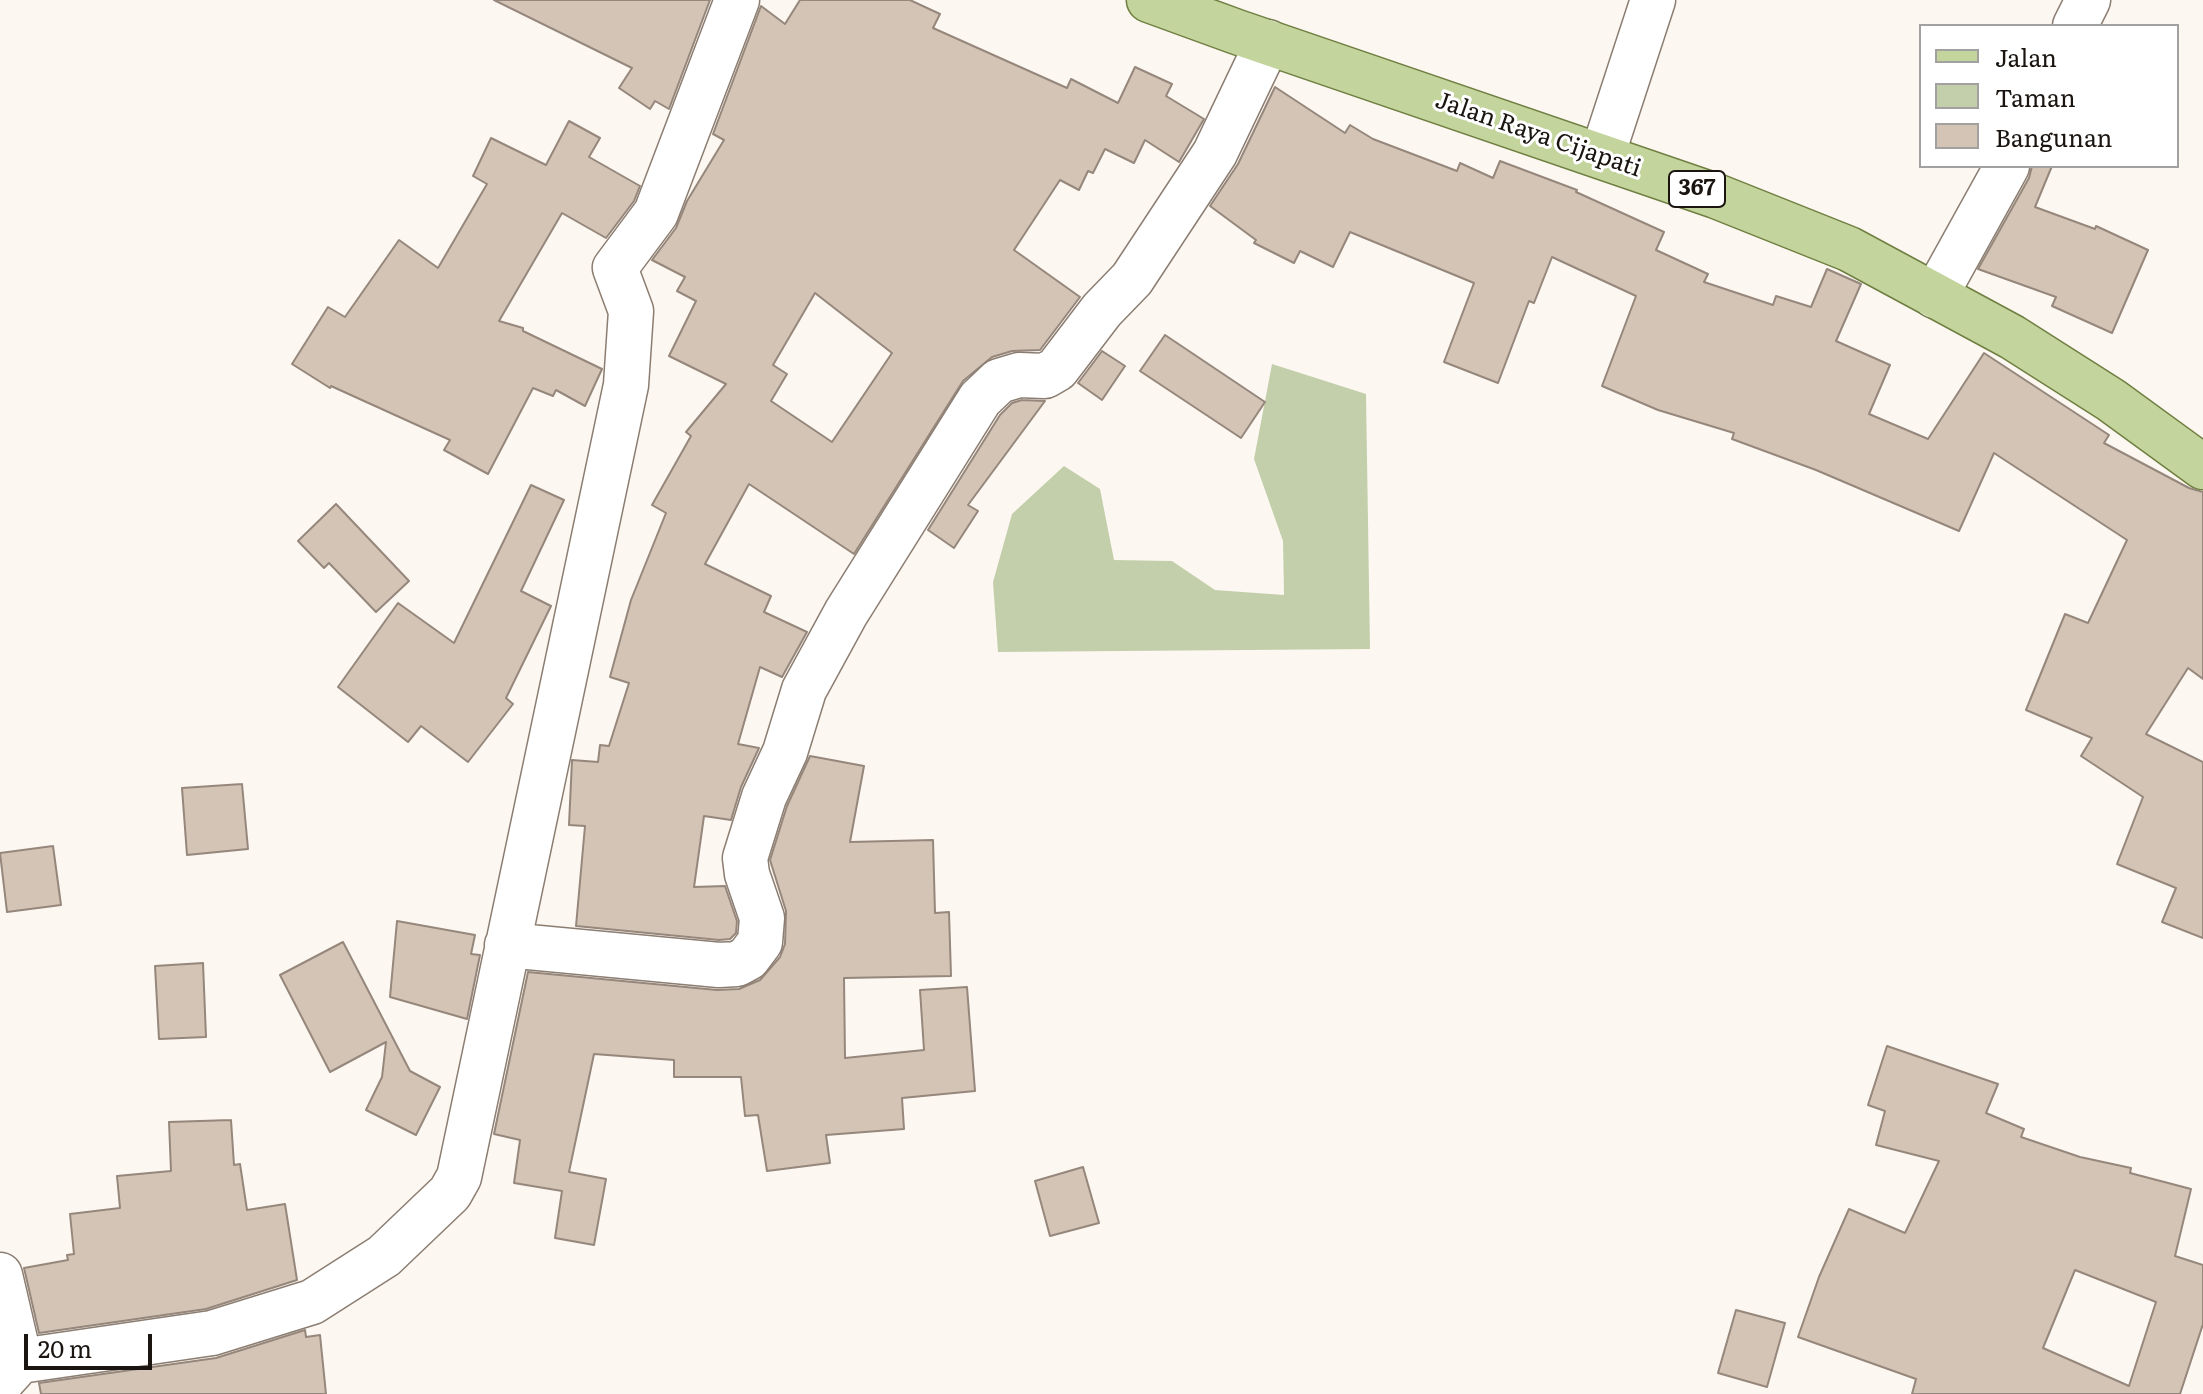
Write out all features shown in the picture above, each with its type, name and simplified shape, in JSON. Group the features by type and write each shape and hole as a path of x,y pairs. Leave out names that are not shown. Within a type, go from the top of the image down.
{"main road":[{"name":"Jalan Raya Cijapati","path":"1149,0 1716,196 1849,249 2012,337 2111,400 2203,467"}],"street":[{"path":"0,1275 5,1378 212,1333 263,1319 330,1292 384,1256 450,1193 459,1177 626,385 631,311 615,268 656,213 737,0"},
{"path":"1602,156 1653,0"},
{"path":"2076,24 2088,0"},
{"path":"507,945 719,965 737,964 748,958 760,942 762,918 747,874 745,858 764,797 785,752 804,690 846,613 980,399 999,381 1019,375 1045,376 1057,369 1102,310 1132,279 1215,153 1268,42"},
{"path":"1935,296 2006,168"}],"green space":[{"path":"1272,364 1366,394 1370,649 998,652 993,582 1012,514 1064,466 1100,489 1114,560 1172,561 1215,590 1284,595 1283,541 1254,459"}],"building":[{"path":"494,0 710,0 669,109 655,101 650,109 619,88 632,68"},
{"path":"800,0 910,0 940,14 933,28 1067,88 1071,79 1118,103 1135,67 1172,84 1166,96 1204,119 1179,162 1145,140 1134,163 1105,149 1093,173 1088,171 1079,190 1060,180 1014,250 1080,297 1040,350 1012,351 992,357 963,381 854,554 749,484 705,564 771,596 764,612 807,632 782,677 760,667 738,744 759,748 741,787 731,820 704,816 694,887 725,886 737,921 736,933 730,939 719,940 576,926 585,826 569,825 572,760 598,762 600,745 609,746 629,683 610,677 631,600 666,513 652,505 691,436 686,432 726,384 669,356 696,301 677,291 685,277 652,260 676,228 687,201 724,140 713,134 761,6 785,24","holes":["815,293 892,353 832,442 771,401 787,374 773,365"]},
{"path":"1275,87 1345,133 1350,125 1373,139 1457,171 1460,163 1493,178 1500,161 1577,190 1664,232 1656,250 1708,274 1704,282 1773,305 1776,296 1811,307 1827,269 1861,284 1836,341 1890,365 1869,414 1928,439 1984,353 2109,435 2104,443 2189,488 2203,492 2203,679 2188,668 2146,734 2203,762 2203,938 2162,922 2176,888 2117,864 2143,797 2081,756 2092,738 2026,710 2065,614 2088,623 2127,540 1994,453 1959,531 1816,470 1732,439 1734,433 1658,410 1602,386 1636,296 1552,257 1534,303 1529,301 1498,383 1444,362 1474,283 1350,232 1333,267 1300,251 1294,263 1254,243 1256,240 1210,206 1238,164"},
{"path":"569,121 600,138 589,157 640,186 634,201 606,238 562,213 499,321 523,328 523,331 602,369 585,406 556,390 553,396 533,388 488,474 444,450 450,440 330,388 292,364 328,307 345,317 399,240 438,268 487,184 473,176 491,138 546,165"},
{"path":"2032,168 2051,168 2035,207 2095,229 2096,226 2148,250 2112,333 2052,306 2056,297 1978,269 2029,178"},
{"path":"1165,335 1265,402 1241,438 1140,371"},
{"path":"1102,351 1125,366 1102,400 1078,383"},
{"path":"1045,401 968,505 978,511 954,548 928,530 1000,415 1012,403"},
{"path":"531,485 564,500 521,591 551,606 506,698 513,704 468,762 421,726 408,742 338,687 398,603 454,643"},
{"path":"336,504 409,581 376,612 329,563 324,568 298,541"},
{"path":"810,756 864,766 850,842 933,840 935,913 949,912 951,976 844,978 845,1058 924,1050 920,990 967,987 975,1091 902,1098 904,1129 826,1135 830,1163 767,1171 758,1115 745,1116 741,1077 674,1077 674,1060 594,1054 569,1172 606,1179 594,1245 555,1238 562,1191 514,1183 520,1140 494,1134 528,972 717,990 739,989 760,980 780,957 785,944 786,911 770,860 787,806"},
{"path":"242,784 248,849 187,855 182,788"},
{"path":"53,846 61,905 7,912 0,853"},
{"path":"397,921 475,935 471,954 480,955 467,1019 390,997"},
{"path":"343,942 410,1071 440,1087 416,1135 366,1110 382,1077 386,1042 330,1072 280,975"},
{"path":"203,963 206,1037 159,1039 155,966"},
{"path":"1887,1046 1998,1084 1986,1113 2024,1129 2021,1137 2080,1157 2131,1168 2130,1173 2191,1189 2175,1256 2203,1265 2203,1324 2180,1394 1912,1394 1916,1379 1798,1337 1819,1277 1849,1209 1905,1233 1939,1161 1876,1145 1885,1111 1868,1105","holes":["2075,1270 2156,1302 2129,1386 2043,1348"]},
{"path":"231,1120 234,1165 240,1164 247,1210 285,1204 297,1280 206,1309 39,1333 24,1268 68,1260 67,1255 74,1254 70,1214 120,1208 117,1176 171,1171 169,1122"},
{"path":"1083,1167 1099,1223 1050,1236 1035,1181"},
{"path":"1736,1310 1785,1323 1767,1387 1718,1373"},
{"path":"305,1330 306,1337 320,1335 326,1394 41,1394 39,1383 216,1358"}]}
